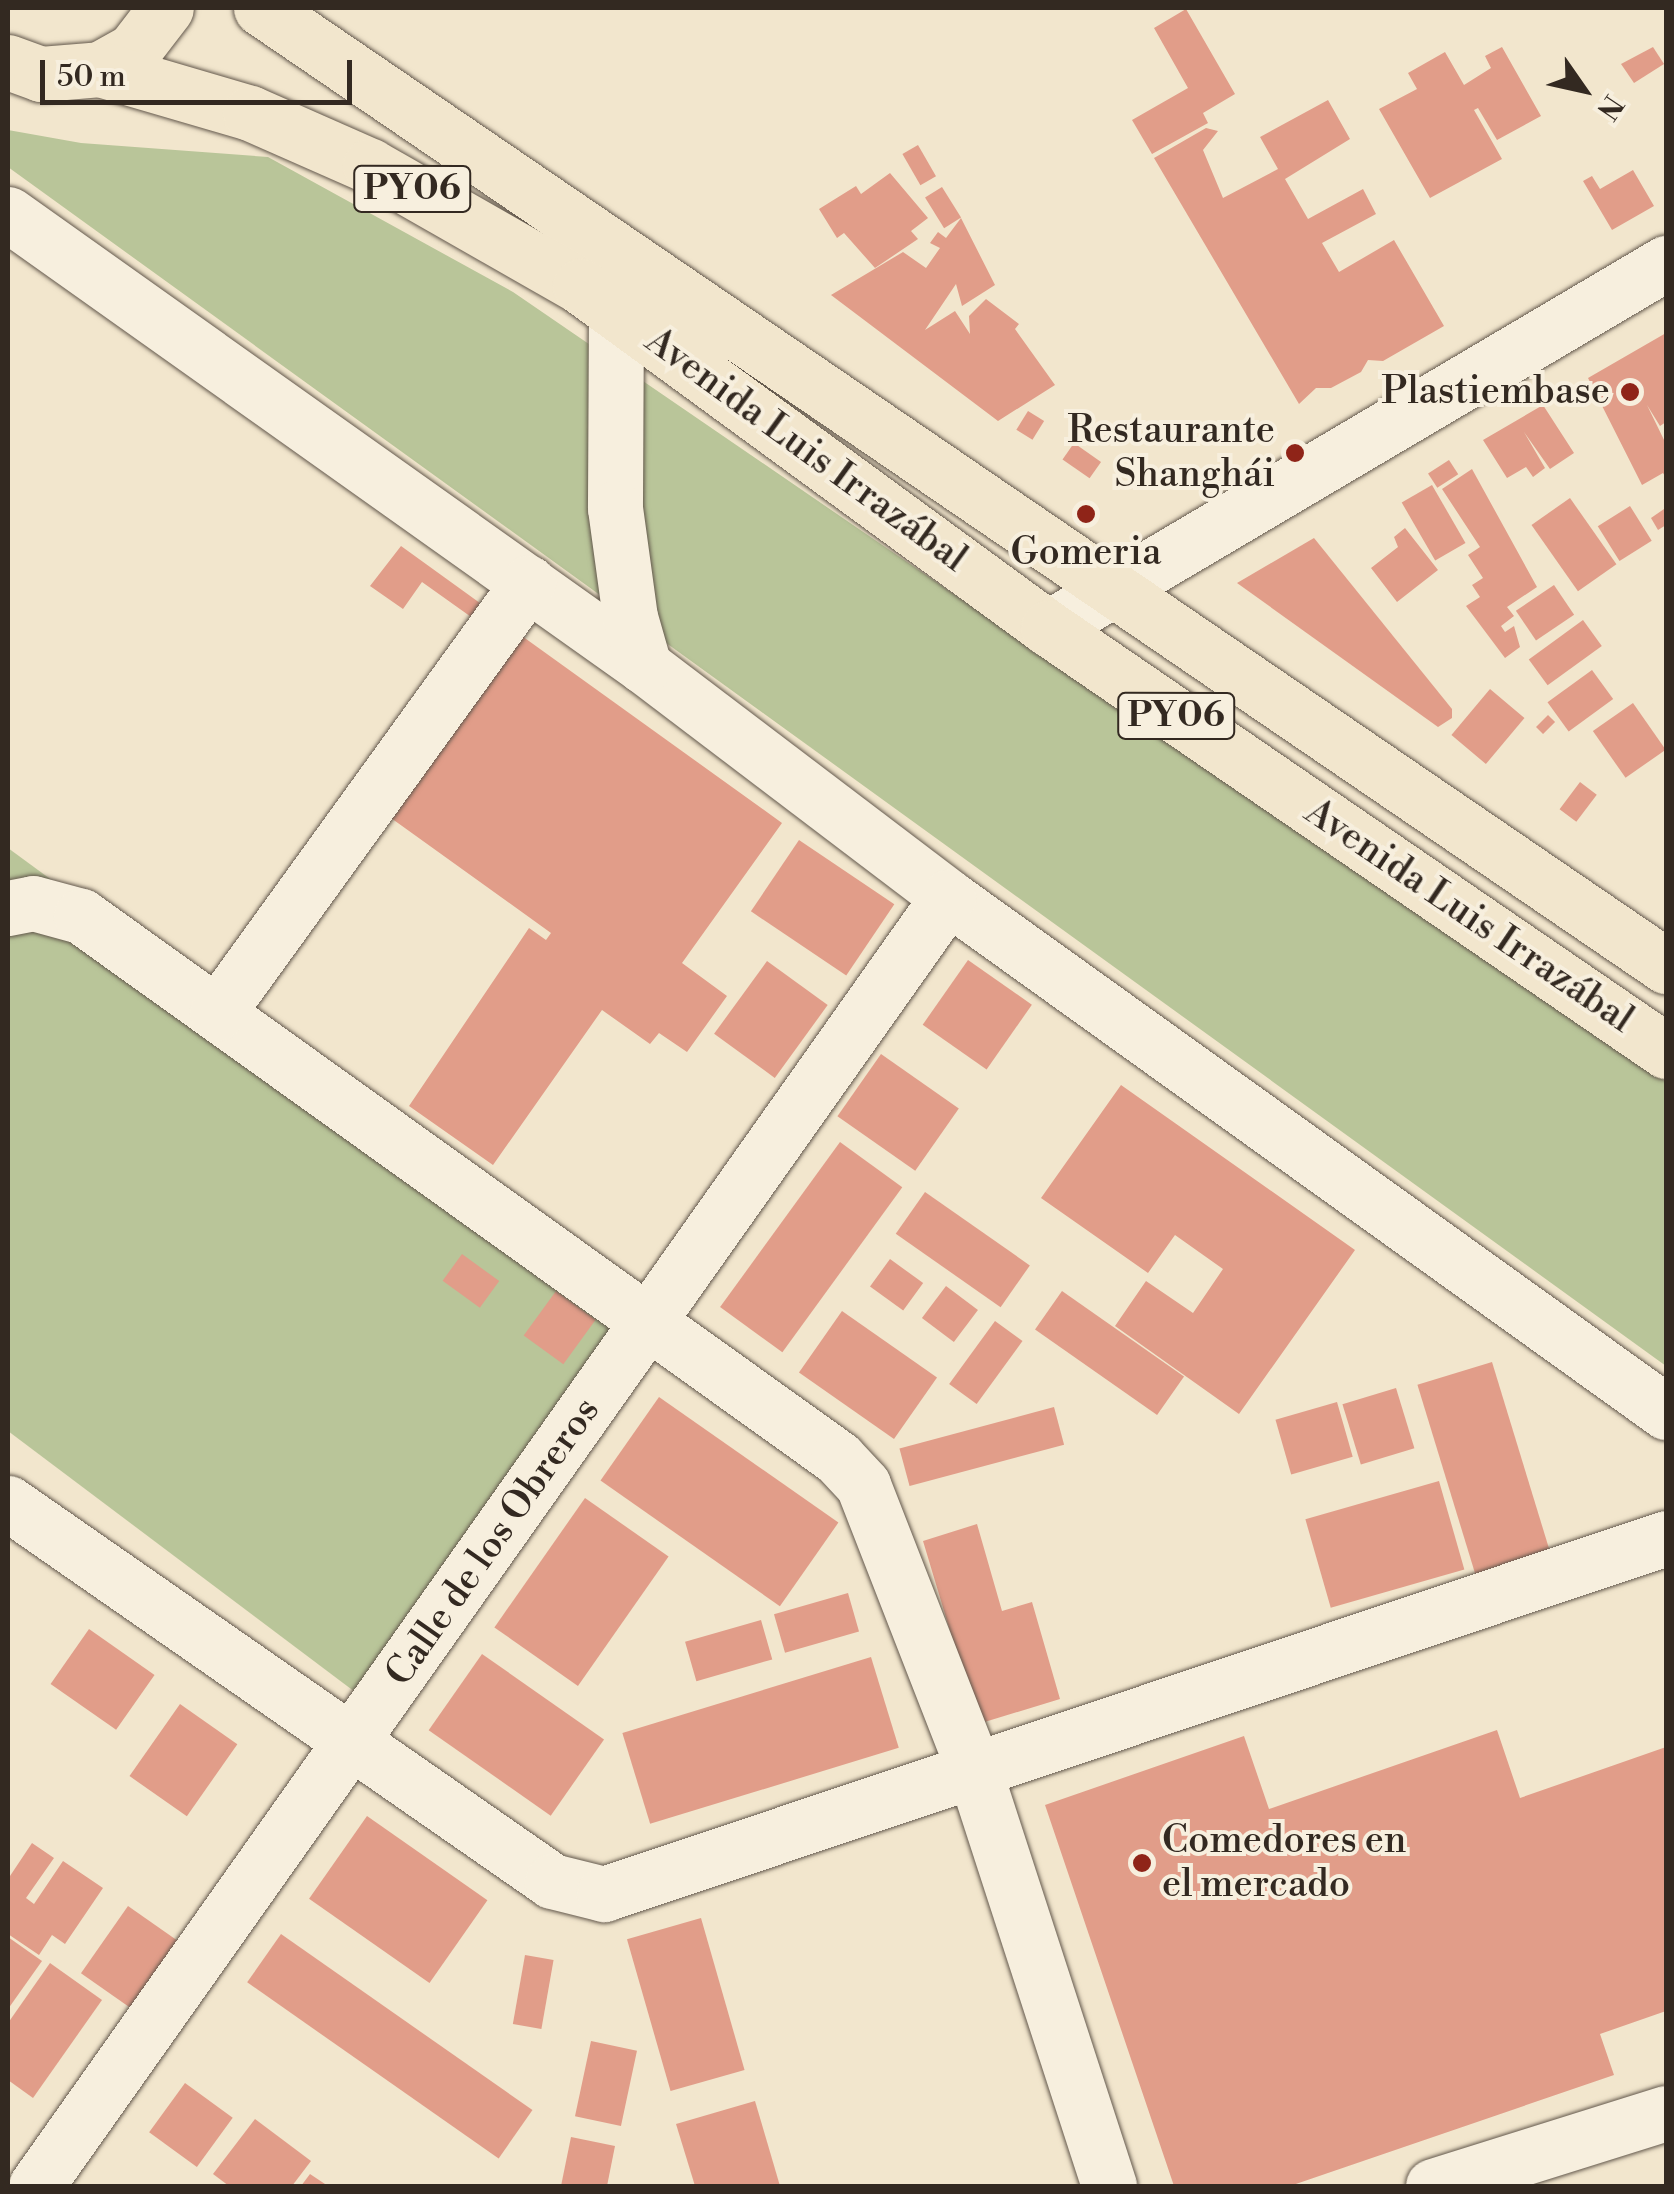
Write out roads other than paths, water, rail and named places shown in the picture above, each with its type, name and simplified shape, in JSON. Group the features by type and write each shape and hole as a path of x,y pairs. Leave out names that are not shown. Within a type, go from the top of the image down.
{"highway":[{"name":"Avenida Luis Irrazábal","path":"100,69 133,51 166,8"},
{"name":"Avenida Luis Irrazábal","path":"261,8 1666,966"},
{"name":"Avenida Luis Irrazábal","path":"8,62 41,74 100,69 250,113 370,166 505,240 616,310 1048,628 1666,1050"}],"street":[{"path":"8,214 644,666 948,897 1666,1412"},
{"path":"1048,628 1666,263"},
{"path":"616,310 615,508 630,616 644,666"},
{"path":"218,1013 528,583"},
{"name":"Calle de los Obreros","path":"35,2176 352,1740 948,897"},
{"path":"8,908 32,903 81,916 838,1458 863,1484 975,1773 1110,2186"},
{"path":"8,1503 552,1882 604,1894 975,1773 1666,1538"},
{"path":"1433,2186 1666,2113"}],"place":[{"name":"Plastiembase","path":"1630,392"},
{"name":"Restaurante Shanghái","path":"1295,453"},
{"name":"Gomeria","path":"1086,514"},
{"name":"Comedores en el mercado","path":"1142,1863"}]}
